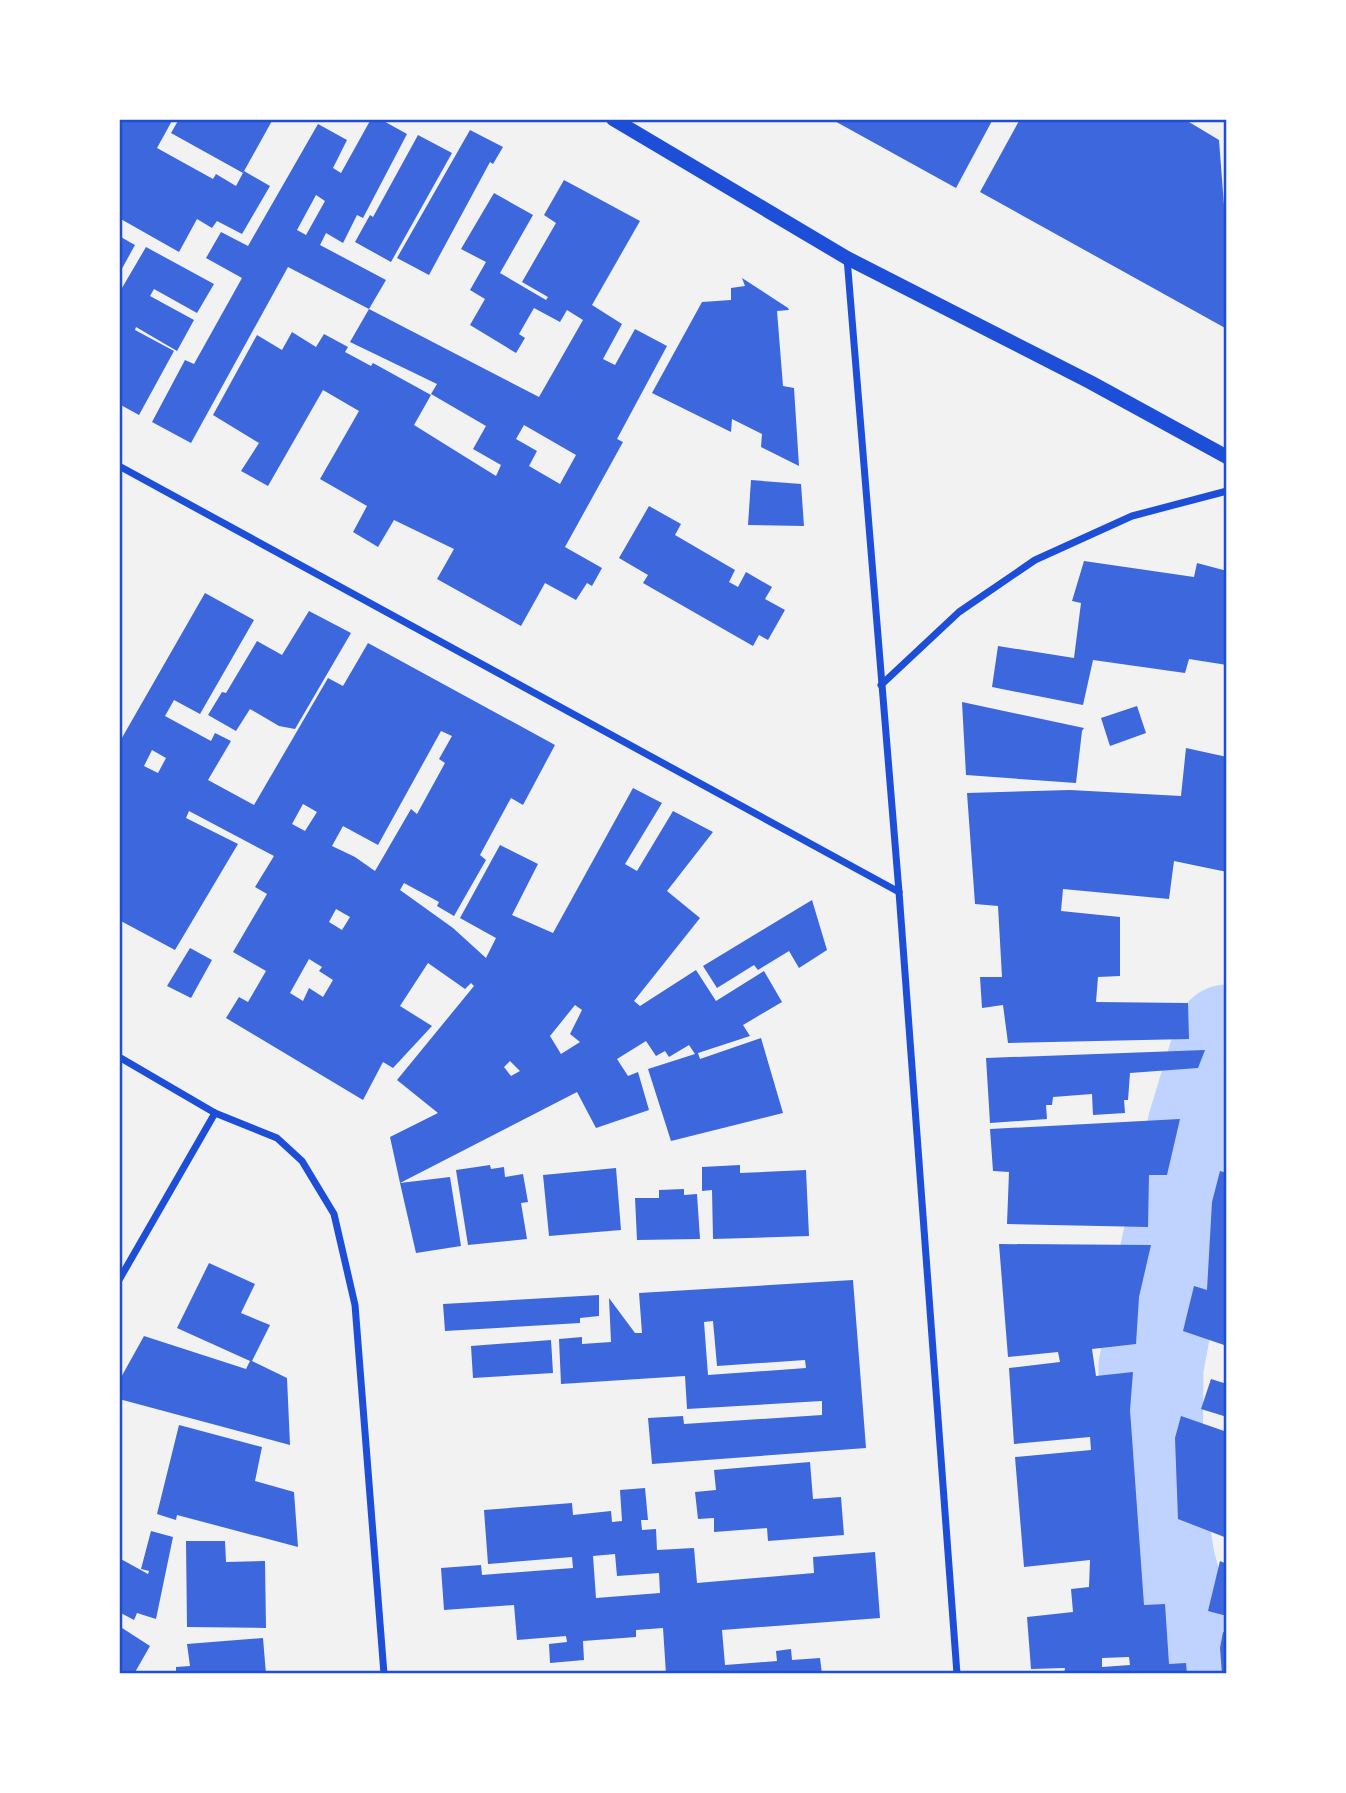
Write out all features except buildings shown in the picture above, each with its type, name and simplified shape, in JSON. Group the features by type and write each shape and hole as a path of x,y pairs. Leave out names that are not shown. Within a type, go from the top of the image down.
{"main road":[{"path":"613,119 847,258 1090,382 1227,457"}],"street":[{"path":"847,258 899,892 957,1674"},
{"path":"119,466 899,892"},
{"path":"881,685 959,612 1035,561 1132,516 1227,491"},
{"path":"119,1057 215,1112 277,1138 302,1161 334,1214 355,1305 384,1674"},
{"path":"119,1280 215,1112"}],"waterway":[{"path":"1194,1674 1163,1564 1150,1486 1151,1367 1200,1126 1227,1037"}]}
